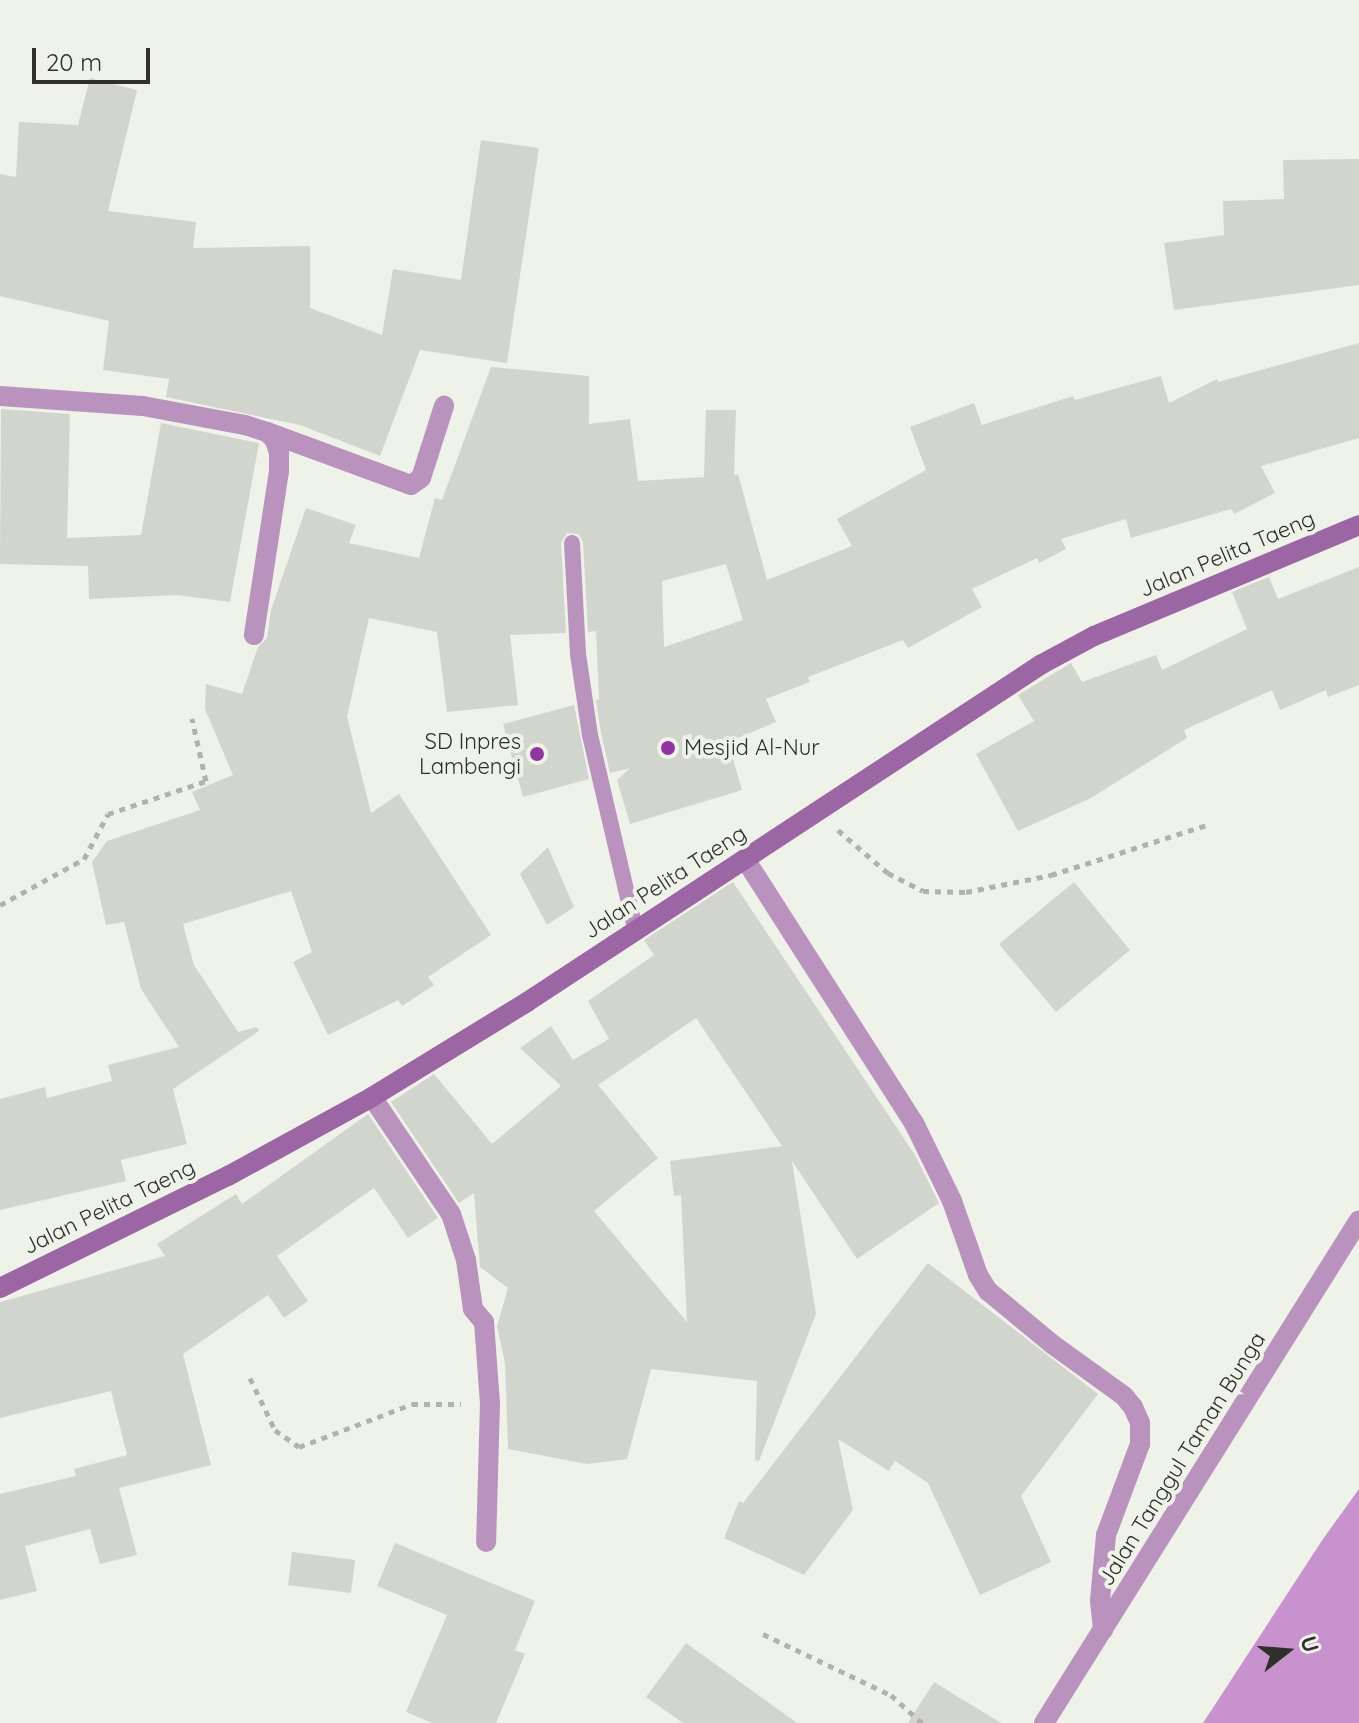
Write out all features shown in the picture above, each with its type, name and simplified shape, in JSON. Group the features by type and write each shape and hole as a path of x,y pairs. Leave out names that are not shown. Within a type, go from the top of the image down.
{"street":[{"path":"0,396 143,406 245,425 411,485 421,478 444,406"},
{"path":"254,635 279,471 275,440 267,432"},
{"name":"Jalan Pelita Taeng","path":"0,1288 228,1176 372,1097 527,1002 979,703 1094,636 1359,525"},
{"path":"745,859 914,1123 952,1201 978,1275 988,1291 1052,1344 1124,1396 1133,1407 1140,1423 1140,1444 1106,1535 1100,1601 1103,1630"},
{"path":"372,1097 451,1214 466,1260 473,1309 484,1322 490,1403 486,1542"},
{"name":"Jalan Tanggul Taman Bunga","path":"1044,1723 1359,1220"}],"lane":[{"path":"572,543 578,654 590,735 635,929"}],"path":[{"path":"0,905 84,859 108,814 206,781 192,719"},
{"path":"814,814 859,845 888,873 923,891 966,892 1051,875 1207,825"},
{"path":"250,1378 275,1430 299,1447 412,1404 490,1403"},
{"path":"763,1634 891,1695 922,1723"}],"shaded area":[{"path":"1359,1489 1359,1723 1203,1723 1323,1539"}],"building":[{"path":"90,78 137,90 108,211 196,222 193,248 310,246 310,308 382,335 393,269 461,280 481,140 539,148 507,363 420,350 380,456 300,425 166,397 169,379 103,370 109,321 0,296 0,174 16,177 19,122 78,125"},
{"path":"1359,159 1359,285 1174,310 1164,243 1224,235 1223,201 1284,199 1283,160"},
{"path":"1359,343 1359,438 1261,466 1275,493 1234,514 1231,509 1131,538 1126,519 1061,539 1066,549 1039,563 1037,558 972,589 982,607 908,648 903,640 808,677 810,682 766,699 776,722 728,742 742,790 630,824 617,780 630,768 610,773 601,733 596,700 599,699 596,631 588,632 583,542 578,534 567,533 561,543 566,633 510,635 518,705 447,712 437,632 369,618 347,717 371,813 399,794 491,935 428,977 434,985 402,1006 398,1000 328,1035 293,962 312,952 291,891 183,924 194,965 238,1032 257,1027 259,1031 173,1089 187,1144 121,1160 126,1181 0,1210 0,1099 45,1087 47,1098 112,1081 108,1065 179,1047 141,989 124,922 106,925 92,862 107,841 200,810 192,792 233,775 205,709 206,684 242,694 258,647 267,638 271,610 306,508 356,525 349,543 419,558 435,498 442,500 491,367 589,376 589,424 630,419 638,481 704,477 706,410 736,410 734,475 738,474 767,580 852,546 837,519 926,470 910,427 974,403 982,425 1073,396 1075,400 1161,376 1169,403 1217,379 1218,382","holes":["726,564 743,620 664,647 662,581"]},
{"path":"1,409 70,414 67,538 141,535 161,423 259,443 230,602 177,595 89,599 88,566 0,564"},
{"path":"1359,567 1359,685 1328,697 1326,690 1280,710 1272,690 1184,730 1187,738 1091,798 1018,831 976,754 1034,721 1018,695 1071,663 1082,682 1156,655 1162,670 1247,629 1232,592 1269,577 1278,599"},
{"name":"SD Inpres Lambengi","path":"574,705 589,779 523,797 503,724"},
{"path":"548,847 574,907 547,925 520,874"},
{"path":"733,882 915,1155 939,1203 857,1259 792,1161 816,1314 759,1461 755,1460 757,1381 651,1369 627,1459 587,1464 508,1449 505,1363 497,1326 508,1288 480,1267 474,1193 459,1203 391,1102 434,1074 492,1144 561,1086 520,1048 551,1026 573,1060 609,1039 588,1001 654,955 644,940","holes":["696,1018 782,1146 670,1161 674,1196 681,1195 687,1322 594,1211 658,1158 598,1085"]},
{"path":"1074,882 1130,950 1056,1012 999,944"},
{"path":"368,1114 438,1218 408,1238 374,1188 277,1256 308,1301 284,1318 268,1295 183,1354 211,1465 119,1488 137,1555 100,1564 90,1529 25,1546 37,1591 0,1600 0,1494 76,1476 74,1469 127,1455 111,1391 0,1418 0,1302 165,1256 157,1244 236,1194 242,1204"},
{"path":"928,1263 1098,1394 1021,1496 1051,1562 980,1595 928,1483 895,1461 889,1471 838,1439 853,1510 804,1575 724,1538 739,1501 743,1503"},
{"path":"395,1543 535,1601 515,1650 525,1654 496,1723 432,1723 406,1712 447,1615 377,1586"},
{"path":"292,1552 355,1560 351,1593 288,1585"},
{"path":"686,1643 797,1723 683,1723 646,1697"},
{"path":"934,1682 1001,1723 908,1723"}],"place":[{"name":"Mesjid Al-Nur","path":"668,748"},
{"name":"SD Inpres Lambengi","path":"537,754"}]}
